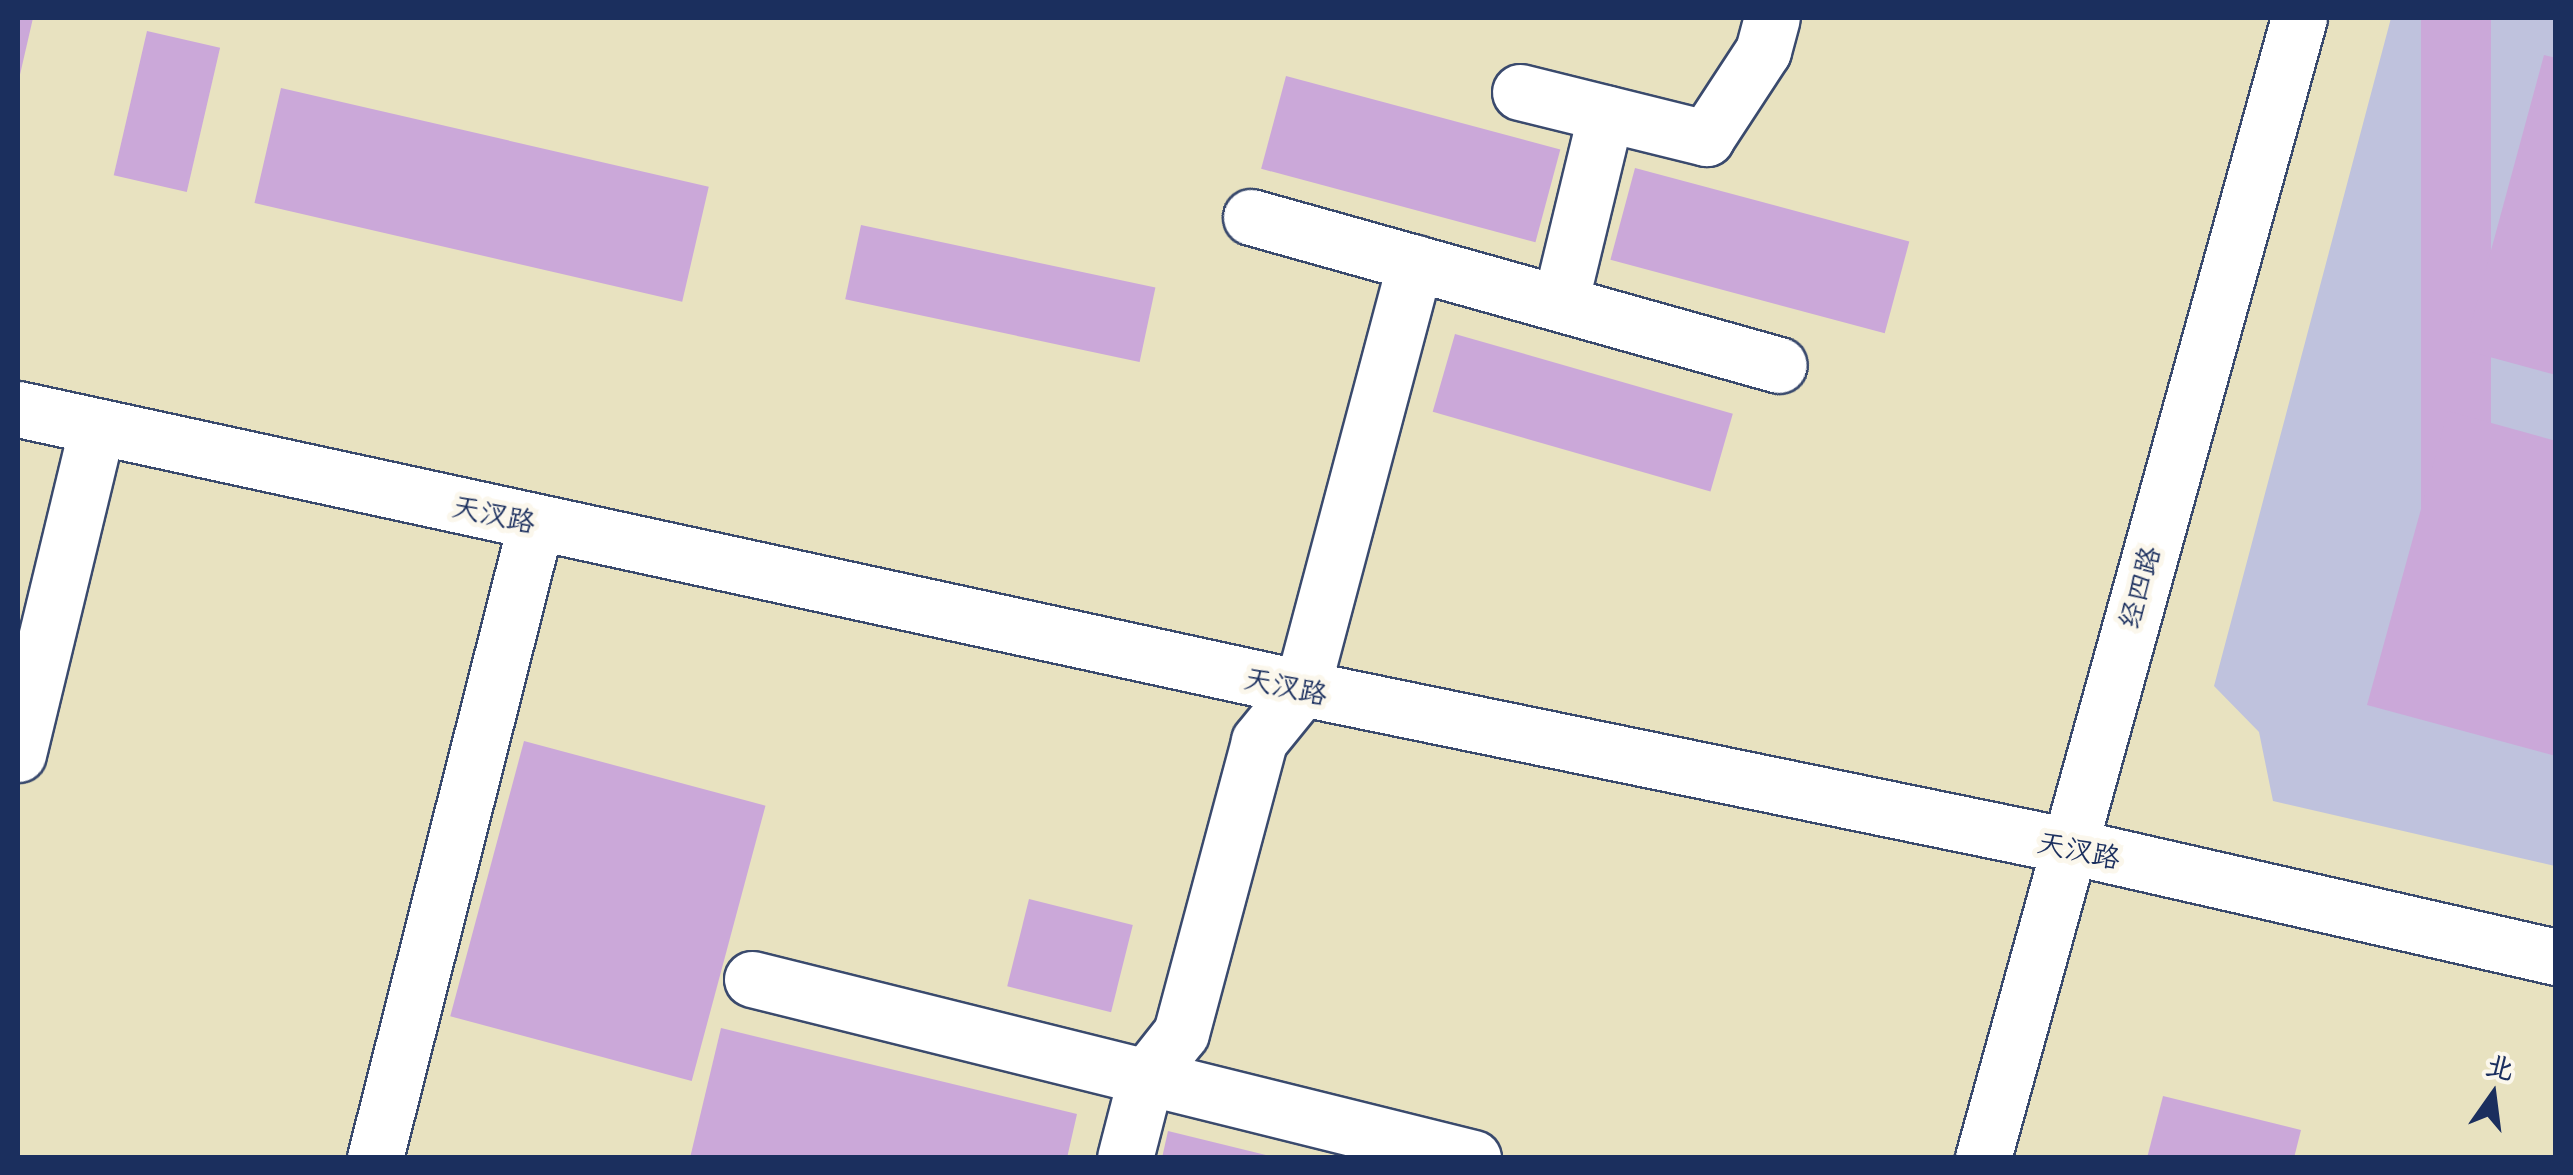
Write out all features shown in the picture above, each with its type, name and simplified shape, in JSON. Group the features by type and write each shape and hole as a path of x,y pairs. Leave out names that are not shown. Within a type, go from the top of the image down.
{"street":[{"path":"1520,92 1706,138 1763,50 1772,18"},
{"name":"经四路","path":"1983,1158 2065,845 2299,18"},
{"path":"1560,303 1606,113"},
{"path":"1251,217 1779,365"},
{"path":"1125,1158 1146,1077 1181,1033 1259,741 1302,688 1415,263"},
{"name":"天汊路","path":"18,408 1302,688 2065,845 2556,957"},
{"path":"18,754 96,428"},
{"path":"376,1158 536,522"},
{"path":"752,979 1473,1158"}],"shaded area":[{"path":"2391,18 2555,18 2555,866 2273,801 2259,732 2214,686"}],"building":[{"path":"18,18 33,18 19,79 18,78"},
{"path":"2421,18 2491,18 2491,713 2421,713"},
{"path":"147,31 220,48 187,192 114,175"},
{"path":"2544,55 2556,58 2556,375 2464,350"},
{"path":"1286,76 1560,150 1535,242 1261,169"},
{"path":"281,88 709,187 682,302 254,203"},
{"path":"1635,168 1909,242 1885,333 1610,260"},
{"path":"861,225 1155,288 1140,362 845,299"},
{"path":"1455,334 1733,414 1710,492 1433,412"},
{"path":"2448,411 2556,441 2556,756 2367,705"},
{"path":"524,741 765,806 692,1081 450,1016"},
{"path":"1029,899 1133,925 1111,1012 1007,986"},
{"path":"721,1028 1077,1114 1067,1158 690,1158"},
{"path":"2163,1096 2301,1130 2294,1158 2147,1158"},
{"path":"1168,1131 1270,1156 1270,1158 1162,1158"}]}
